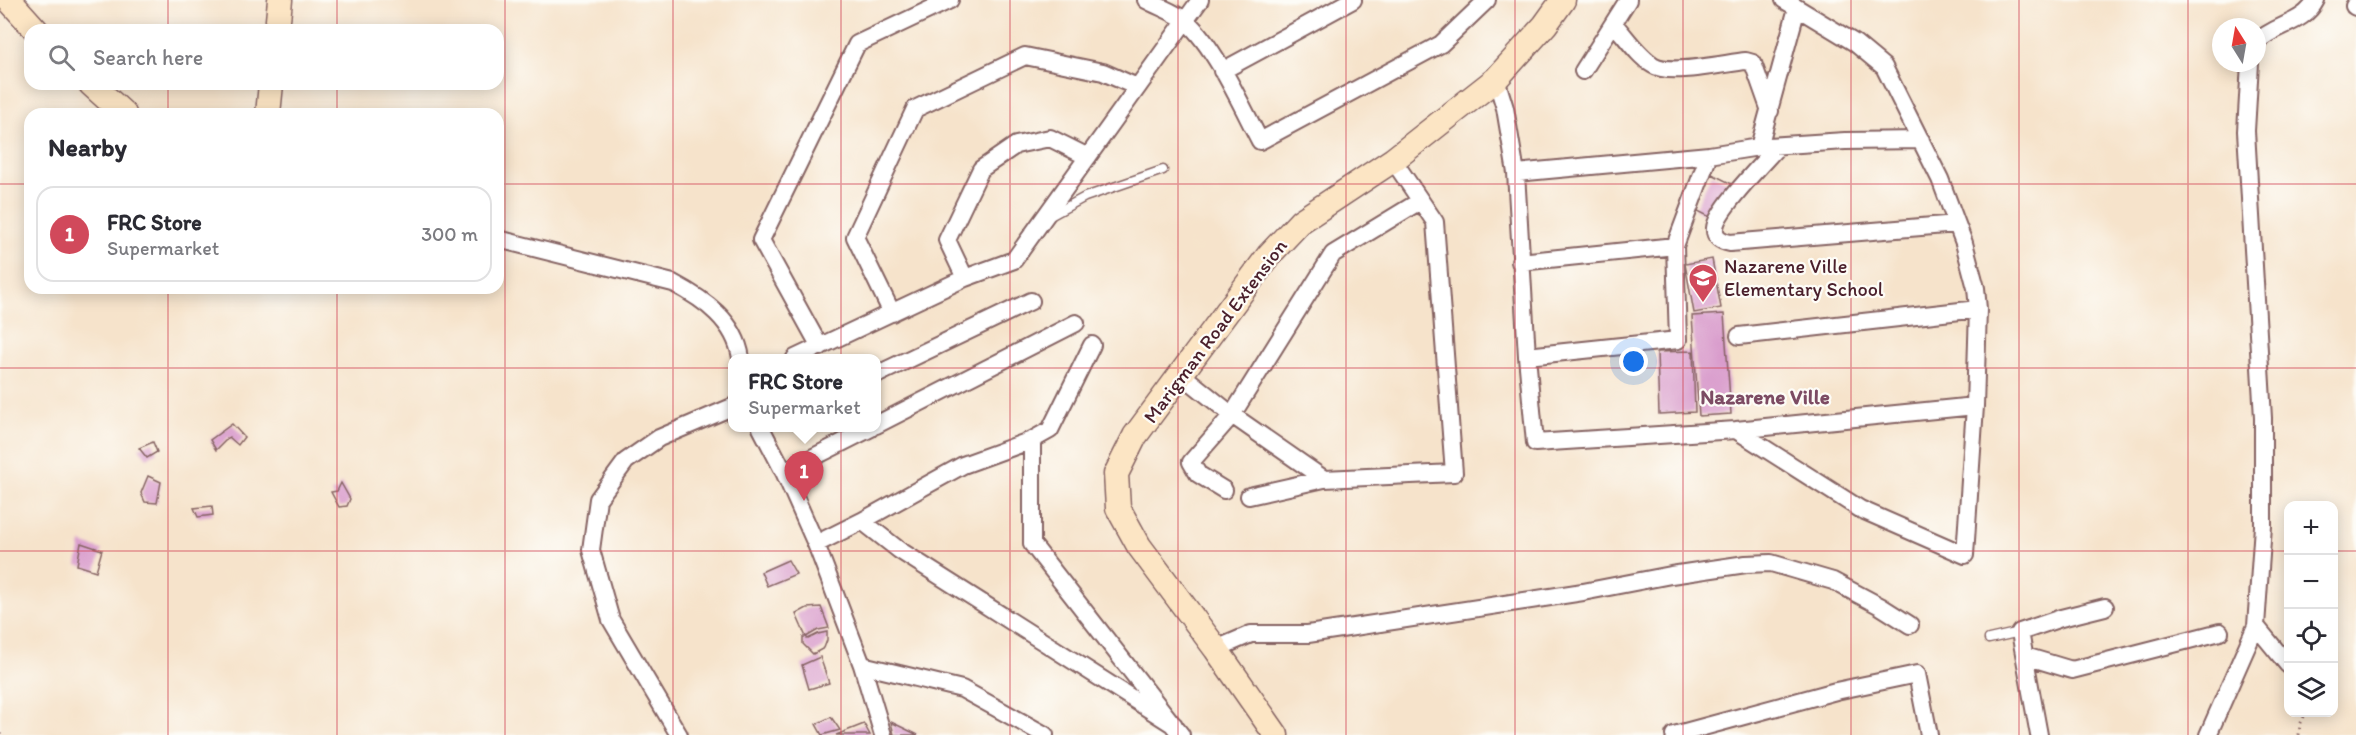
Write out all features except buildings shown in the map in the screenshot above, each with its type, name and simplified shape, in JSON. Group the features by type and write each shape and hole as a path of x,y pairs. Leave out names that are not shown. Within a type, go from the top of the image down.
{"street":[{"path":"9,0 31,24"},
{"path":"278,24 280,0"},
{"path":"820,347 761,240 857,44 950,0"},
{"path":"1146,0 1186,21 1199,36 1222,71 1260,141 1441,44 1487,0"},
{"path":"804,354 965,278 1014,260 1200,0"},
{"path":"1222,71 1353,0"},
{"name":"Marigman Road Extension","path":"1276,735 1216,648 1139,546 1118,508 1116,474 1135,435 1269,255 1300,221 1393,160 1496,79 1545,25 1563,0"},
{"path":"1583,71 1628,0"},
{"path":"2266,34 2305,15 2316,0"},
{"path":"1736,430 1860,509 1965,555 1975,406 1978,309 1976,288 1965,243 1940,179 1884,67 1855,43 1791,4 1770,111 1759,147"},
{"path":"1614,24 1648,61 1658,68 1670,70 1746,61 1753,63 1770,111"},
{"path":"892,313 855,237 915,110 1025,56 1103,72 1137,87"},
{"path":"2208,735 2256,626 2263,526 2263,418 2246,131 2249,72"},
{"path":"1496,79 1505,108 1516,172 1520,262 1535,443 1736,430 1975,406"},
{"path":"98,90 117,108"},
{"path":"269,108 270,90"},
{"path":"965,278 946,240 981,169 1016,145 1050,138 1088,157"},
{"path":"1516,172 1709,155 1759,147 1845,141 1920,140"},
{"path":"1778,146 1734,195 1717,222 1715,229 1722,241 1730,243 1957,224"},
{"path":"1527,356 1678,340 1675,246 1709,155"},
{"path":"1249,495 1324,479 1454,473 1435,222 1393,160"},
{"path":"1224,490 1198,474 1191,462 1232,415 1333,254 1420,201"},
{"path":"504,241 673,283 699,296 724,320 739,343 740,354"},
{"path":"1520,262 1675,246"},
{"path":"881,373 1031,300"},
{"path":"1739,336 1978,309"},
{"path":"881,422 1076,323"},
{"path":"816,544 963,465 1032,440 1050,430 1092,345"},
{"path":"1181,374 1232,415 1324,479"},
{"path":"679,735 611,620 591,550 598,499 626,461 659,438 728,409"},
{"path":"766,432 816,544 862,665 883,735"},
{"path":"784,472 863,432"},
{"path":"1032,440 1032,544 1178,730"},
{"path":"862,521 899,550 1178,730"},
{"path":"1216,648 1251,634 1308,634 1583,592 1714,569 1771,563 1833,582 1880,606 1910,625"},
{"path":"2039,735 2020,632 2061,618 2105,608"},
{"path":"2256,626 2287,663"},
{"path":"2025,656 2072,670 2220,632"},
{"path":"862,665 962,689 1045,735"},
{"path":"1674,735 1836,691 1917,674 1929,735"}],"lane":[{"path":"1043,219 1085,197 1163,170"},
{"path":"1989,639 2020,632"}],"path":[{"path":"2300,735 2300,725 2304,717"}],"place":[{"name":"Nazarene Ville Elementary School","path":"1703,304"},
{"name":"FRC Store","path":"804,501"}],"district":[{"name":"Nazarene Ville","path":"1765,396"}]}
